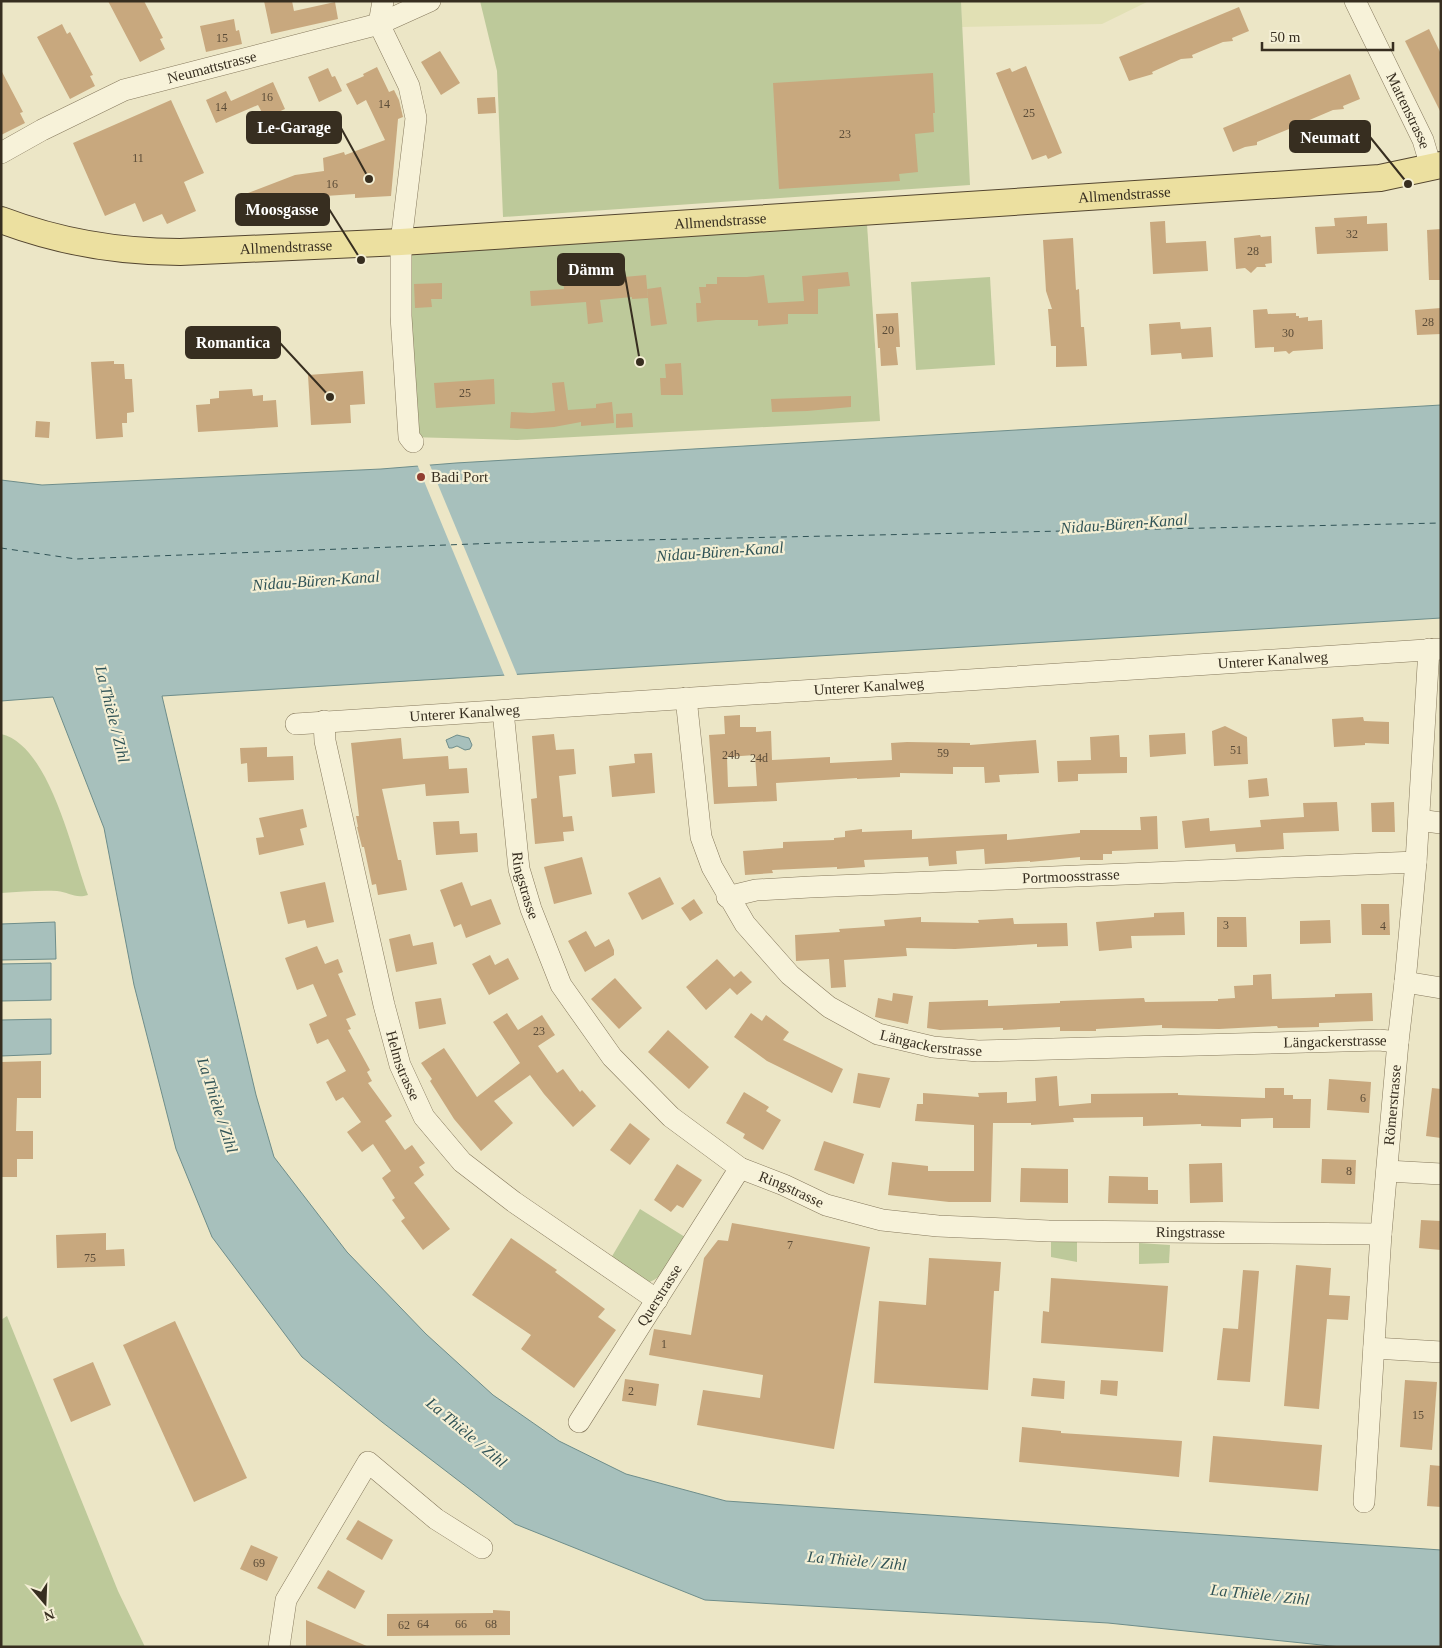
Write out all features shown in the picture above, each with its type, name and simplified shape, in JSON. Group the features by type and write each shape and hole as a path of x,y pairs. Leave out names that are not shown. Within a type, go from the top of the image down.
{"main road":[{"name":"Allmendstrasse","path":"1,220 74,242 152,252 402,242 1380,178 1436,166"}],"street":[{"path":"383,1 379,24 409,86 416,118 402,242 401,316 409,436 413,442"},
{"name":"Neumattstrasse","path":"1,153 42,130 124,90 379,24 430,1"},
{"name":"Mattenstrasse","path":"1355,1 1436,166"},
{"name":"Unterer Kanalweg","path":"296,724 1435,649"},
{"name":"Römerstrasse","path":"1364,1502 1381,1234 1435,649"},
{"name":"Längackerstrasse","path":"686,698 701,837 712,867 727,897 745,924 790,975 830,1007 878,1034 933,1047 978,1051 1286,1042 1398,1042"},
{"name":"Ringstrasse","path":"503,711 519,869 531,909 561,985 612,1057 671,1117 740,1168 784,1185 826,1205 882,1220 938,1226 1049,1231 1381,1234"},
{"name":"Helmstrasse","path":"324,721 325,741 384,1005 400,1065 424,1117 462,1162 514,1202 657,1300"},
{"path":"1419,820 1441,823"},
{"name":"Portmoosstrasse","path":"727,897 756,890 810,887 1416,862"},
{"path":"1405,982 1441,988"},
{"name":"Querstrasse","path":"580,1422 740,1168"},
{"path":"1387,1171 1441,1174"},
{"path":"1374,1348 1441,1352"},
{"path":"279,1647 286,1600 368,1462 436,1519 482,1548"}],"green space":[{"path":"480,1 961,1 970,185 503,217 497,71"},
{"path":"961,1 1149,1 1102,24 962,27"},
{"path":"867,224 880,421 517,440 409,437 402,251"},
{"path":"990,277 995,365 916,370 911,282"},
{"path":"1,734 18,742 33,758 46,779 57,803 88,895 79,896 50,891 1,893"},
{"path":"640,1209 685,1237 665,1271 660,1276 646,1283 611,1258"},
{"path":"1051,1240 1077,1241 1077,1262 1051,1257"},
{"path":"1139,1243 1170,1245 1169,1263 1139,1264"},
{"path":"7,1316 118,1591 145,1647 1,1647 1,1320"}],"water":[{"path":"1441,405 1441,618 162,696 256,1095 274,1157 347,1252 426,1334 493,1395 559,1441 626,1474 726,1501 1441,1550 1441,1647 1341,1647 1108,1623 705,1600 515,1524 382,1422 302,1357 212,1237 176,1149 134,985 104,828 53,697 1,701 1,480 42,485 381,469"},
{"path":"457,735 469,738 472,745 470,749 465,750 457,746 449,748 446,740"},
{"path":"55,922 56,959 1,960 1,924"},
{"path":"51,963 51,1000 1,1001 1,964"},
{"path":"51,1019 51,1054 1,1056 1,1020"}],"pier":[{"path":"429,463 518,677 505,677 417,464"}],"building":[{"path":"108,1 144,1 163,38 160,39 165,49 140,62"},
{"path":"264,1 292,1 294,11 335,2 338,19 271,34"},
{"path":"1239,7 1249,31 1232,38 1233,41 1223,42 1192,55 1193,58 1181,59 1152,72 1153,74 1129,81 1119,57"},
{"path":"234,19 236,31 239,30 242,44 206,52 200,26"},
{"path":"62,24 67,34 70,32 93,75 90,76 95,86 70,99 37,37"},
{"path":"1429,29 1441,54 1441,113 1405,41"},
{"path":"440,51 460,83 441,95 421,62"},
{"path":"1026,66 1062,153 1048,159 1046,155 1032,160 996,73 1010,68 1012,72"},
{"path":"377,67 389,92 394,90 399,100 403,117 398,119 391,196 355,198 355,194 296,198 297,215 250,218 248,193 295,175 324,171 323,158 344,152 345,155 385,140 366,100 357,105 346,84 364,76 363,74"},
{"path":"328,68 332,77 335,76 342,91 319,102 308,77"},
{"path":"1,70 23,112 20,113 25,123 1,135"},
{"path":"933,73 934,132 915,134 918,172 899,174 900,181 779,189 773,83"},
{"path":"1350,74 1360,99 1343,106 1344,109 1333,110 1300,124 1301,127 1289,129 1257,142 1257,145 1233,152 1223,128"},
{"path":"273,82 285,109 265,118 258,105 216,123 206,100 226,91 231,101"},
{"path":"495,97 496,113 478,114 477,98"},
{"path":"171,100 204,173 184,182 196,211 167,224 162,214 143,222 135,203 105,216 73,143"},
{"path":"1367,216 1367,224 1387,223 1388,251 1317,254 1315,227 1335,226 1334,218"},
{"path":"1165,221 1166,243 1206,241 1208,271 1153,274 1150,222"},
{"path":"1441,229 1441,280 1429,280 1427,230"},
{"path":"1260,235 1261,237 1271,236 1272,263 1265,264 1266,267 1257,267 1251,273 1245,268 1236,269 1234,238"},
{"path":"1073,238 1076,290 1079,289 1081,327 1084,327 1087,366 1056,367 1056,346 1051,346 1048,309 1052,309 1046,291 1043,240"},
{"path":"606,270 624,277 646,275 648,298 632,299 632,297 600,300 603,322 588,324 586,302 531,306 530,291 564,289 563,281 578,280 578,284 601,282"},
{"path":"848,272 850,286 818,289 818,314 788,314 788,324 758,326 758,320 697,322 696,303 701,303 699,287 706,287 706,284 717,284 717,277 764,275 768,303 804,301 802,276"},
{"path":"442,283 442,299 431,299 432,307 415,308 414,284"},
{"path":"661,287 667,324 651,326 647,289"},
{"path":"1441,308 1441,334 1417,335 1415,310"},
{"path":"1267,309 1268,314 1296,313 1296,316 1299,316 1299,318 1308,317 1308,321 1322,320 1323,349 1293,351 1289,354 1286,351 1274,352 1274,347 1255,348 1253,310"},
{"path":"898,313 900,347 896,347 898,365 881,366 876,314"},
{"path":"1180,322 1181,329 1211,327 1213,357 1182,359 1181,353 1151,355 1149,324"},
{"path":"114,361 114,364 124,364 125,379 132,379 134,412 127,413 127,423 122,423 123,437 96,439 91,362"},
{"path":"681,363 683,395 661,395 660,378 666,378 665,364"},
{"path":"363,371 365,404 350,405 351,423 311,425 308,375"},
{"path":"494,379 495,404 436,408 434,383"},
{"path":"564,382 568,410 596,408 596,404 612,402 614,423 581,426 581,422 554,427 510,428 511,412 555,411 552,383"},
{"path":"252,389 253,396 263,395 263,401 276,400 278,427 198,432 196,405 210,404 210,399 219,398 219,391"},
{"path":"851,396 851,407 772,412 771,399"},
{"path":"632,413 633,427 616,428 616,414"},
{"path":"36,421 50,422 49,438 35,437"},
{"path":"740,715 740,727 756,727 756,732 771,731 772,760 830,757 830,763 892,760 891,743 970,743 970,745 1036,740 1039,773 999,775 1000,782 985,783 984,767 953,767 953,774 900,773 900,777 776,783 777,801 714,804 709,735 725,734 724,716","holes":["755,755 757,786 728,787 727,757"]},
{"path":"1363,717 1364,721 1389,722 1389,744 1365,743 1365,745 1334,747 1332,719"},
{"path":"1225,726 1247,737 1248,764 1214,766 1212,731"},
{"path":"1185,733 1186,754 1150,757 1149,735"},
{"path":"554,734 556,750 574,749 576,774 559,776 563,817 572,816 574,831 563,832 564,841 535,844 531,799 537,798 532,736"},
{"path":"1119,735 1120,757 1127,757 1127,773 1078,774 1078,781 1058,782 1057,761 1091,760 1090,737"},
{"path":"401,738 403,759 448,756 449,769 467,768 469,793 426,796 425,784 382,789 398,860 401,860 407,890 378,895 376,884 372,885 364,847 362,847 357,827 356,816 359,816 351,743"},
{"path":"267,747 267,757 293,756 294,780 248,782 247,763 241,764 240,748"},
{"path":"652,753 655,793 612,797 609,766 635,763 634,754"},
{"path":"1267,778 1269,796 1249,798 1248,780"},
{"path":"1337,802 1339,831 1283,833 1284,849 1236,852 1235,844 1185,848 1182,821 1209,818 1210,831 1261,827 1260,820 1304,817 1303,803"},
{"path":"1394,802 1395,832 1372,832 1371,803"},
{"path":"303,809 307,827 300,829 304,845 259,855 256,838 264,837 259,818"},
{"path":"1157,816 1158,849 1112,851 1112,854 1103,854 1103,860 1080,860 1080,857 985,864 984,849 956,851 957,864 929,866 928,857 864,860 865,867 772,870 773,873 745,875 743,851 783,848 783,842 834,840 834,838 845,837 845,831 862,829 862,832 912,830 912,839 1007,834 1007,840 1080,833 1080,830 1141,830 1140,817"},
{"path":"459,821 460,834 477,833 478,852 436,855 433,822"},
{"path":"582,857 592,894 554,904 544,867"},
{"path":"660,877 674,904 642,920 628,893"},
{"path":"325,882 334,922 307,928 305,920 288,924 280,892"},
{"path":"462,882 471,906 491,899 501,924 466,938 461,924 454,927 440,890"},
{"path":"694,899 703,913 690,921 681,908"},
{"path":"1361,904 1389,904 1390,935 1362,935"},
{"path":"1184,912 1185,935 1131,936 1132,948 1099,951 1096,922 1154,917 1154,913"},
{"path":"921,917 921,922 979,923 978,920 1013,918 1014,924 1067,923 1068,946 1037,947 1037,944 955,949 906,948 907,956 844,960 846,987 831,988 829,959 796,961 795,935 840,932 839,929 885,926 884,920"},
{"path":"1217,917 1246,917 1247,947 1217,947"},
{"path":"1330,920 1331,943 1300,944 1300,921"},
{"path":"586,931 595,947 609,939 614,955 585,972 568,941"},
{"path":"410,934 413,946 433,942 437,964 396,972 389,939"},
{"path":"317,946 325,964 338,959 343,972 338,974 356,1015 346,1019 351,1029 348,1030 370,1070 367,1072 372,1081 368,1083 392,1116 385,1121 405,1150 412,1145 425,1163 419,1167 424,1175 414,1183 450,1229 423,1250 401,1221 405,1218 392,1200 395,1198 382,1178 391,1171 373,1144 362,1152 347,1132 361,1122 343,1097 336,1101 326,1082 346,1071 328,1039 317,1044 309,1024 327,1016 313,984 297,990 285,958"},
{"path":"490,955 495,965 508,958 519,979 489,995 472,964"},
{"path":"717,959 734,977 741,971 752,982 737,995 730,988 706,1010 686,987"},
{"path":"1271,974 1272,999 1335,997 1335,994 1372,993 1373,1021 1319,1023 1319,1027 1278,1028 1277,1026 1219,1029 1162,1028 1162,1025 1096,1029 1096,1031 1060,1031 1060,1027 1003,1030 1003,1028 940,1030 927,1028 929,1002 988,1000 988,1006 1144,998 1145,1002 1218,1001 1218,999 1235,998 1234,986 1253,985 1253,975"},
{"path":"615,978 642,1008 619,1029 591,999"},
{"path":"893,993 913,996 908,1024 875,1017 878,998 892,1001"},
{"path":"441,998 446,1024 419,1029 415,1002"},
{"path":"507,1013 518,1030 542,1015 555,1035 538,1046 557,1073 563,1069 580,1092 582,1090 596,1106 573,1127 530,1075 494,1101 513,1123 481,1151 454,1119 421,1063 444,1048 477,1097 520,1063 493,1022"},
{"path":"751,1013 762,1021 766,1015 789,1032 783,1040 843,1069 832,1093 767,1061 734,1037"},
{"path":"668,1030 709,1067 689,1089 648,1052"},
{"path":"41,1061 41,1098 17,1098 16,1131 33,1131 33,1159 17,1159 17,1177 1,1177 1,1062"},
{"path":"858,1073 890,1078 880,1108 853,1103"},
{"path":"1057,1076 1059,1106 1091,1103 1091,1094 1178,1093 1178,1095 1265,1098 1265,1088 1284,1088 1284,1095 1293,1095 1293,1099 1311,1099 1310,1128 1273,1128 1273,1118 1241,1119 1241,1127 1201,1126 1201,1124 1143,1126 1143,1117 1073,1118 1074,1122 1031,1125 1031,1123 993,1123 991,1202 949,1202 888,1195 892,1162 928,1166 928,1171 974,1171 974,1125 915,1121 917,1104 923,1104 923,1093 979,1097 978,1093 1007,1092 1007,1103 1036,1101 1035,1078"},
{"path":"1329,1079 1371,1082 1369,1113 1327,1110"},
{"path":"1432,1088 1441,1089 1441,1138 1426,1136"},
{"path":"744,1092 769,1107 766,1111 781,1120 763,1150 743,1138 745,1134 726,1123"},
{"path":"630,1123 650,1139 630,1165 610,1150"},
{"path":"824,1141 864,1154 854,1184 814,1170"},
{"path":"1322,1159 1356,1160 1355,1184 1321,1183"},
{"path":"1222,1163 1223,1202 1190,1203 1189,1164"},
{"path":"677,1164 702,1180 683,1208 677,1205 671,1212 654,1200"},
{"path":"1021,1168 1068,1169 1068,1203 1020,1202"},
{"path":"1109,1176 1148,1177 1148,1190 1158,1190 1158,1204 1108,1203"},
{"path":"1421,1220 1441,1221 1441,1250 1419,1248"},
{"path":"732,1223 870,1247 834,1449 697,1425 703,1390 760,1398 763,1375 649,1355 654,1329 691,1335 704,1258 718,1240 728,1241"},
{"path":"106,1233 106,1250 124,1249 125,1266 57,1268 56,1235"},
{"path":"511,1238 557,1270 555,1272 605,1309 598,1317 616,1330 574,1388 521,1349 531,1335 472,1295"},
{"path":"929,1258 1001,1262 999,1291 994,1291 988,1390 874,1383 879,1301 926,1305"},
{"path":"1296,1265 1331,1268 1329,1295 1350,1296 1348,1320 1327,1319 1319,1409 1284,1406"},
{"path":"1243,1270 1259,1271 1250,1382 1217,1380 1223,1328 1238,1329"},
{"path":"1051,1278 1168,1286 1163,1352 1041,1343 1043,1311 1049,1312"},
{"path":"175,1321 247,1478 194,1502 123,1345"},
{"path":"93,1362 111,1405 71,1422 53,1379"},
{"path":"1033,1378 1065,1381 1064,1399 1031,1396"},
{"path":"625,1379 659,1384 656,1406 622,1401"},
{"path":"1101,1380 1118,1381 1117,1396 1100,1394"},
{"path":"1405,1380 1437,1382 1432,1450 1400,1447"},
{"path":"1022,1427 1061,1431 1061,1433 1182,1441 1179,1477 1019,1462"},
{"path":"1213,1436 1322,1445 1318,1491 1209,1482"},
{"path":"1430,1465 1441,1466 1441,1507 1427,1506"},
{"path":"358,1520 393,1540 382,1560 346,1539"},
{"path":"251,1545 278,1557 267,1581 240,1569"},
{"path":"328,1570 365,1591 355,1609 317,1588"},
{"path":"493,1610 510,1611 510,1635 387,1636 387,1614 493,1613"},
{"path":"306,1620 369,1647 306,1647"}],"ferry route":[{"path":"1,548 76,559 499,543 1441,523"}],"place":[{"name":"Le-Garage","path":"369,179"},
{"name":"Neumatt","path":"1408,184"},
{"name":"Moosgasse","path":"361,260"},
{"name":"Dämm","path":"640,362"},
{"name":"Romantica","path":"330,397"},
{"name":"Badi Port","path":"421,477"}],"water label":[{"name":"Nidau-Büren-Kanal","path":"1124,523"},
{"name":"Nidau-Büren-Kanal","path":"720,551"},
{"name":"Nidau-Büren-Kanal","path":"316,580"},
{"name":"La Thièle / Zihl","path":"113,714"},
{"name":"La Thièle / Zihl","path":"218,1105"},
{"name":"La Thièle / Zihl","path":"467,1432"},
{"name":"La Thièle / Zihl","path":"857,1560"},
{"name":"La Thièle / Zihl","path":"1260,1594"}]}
